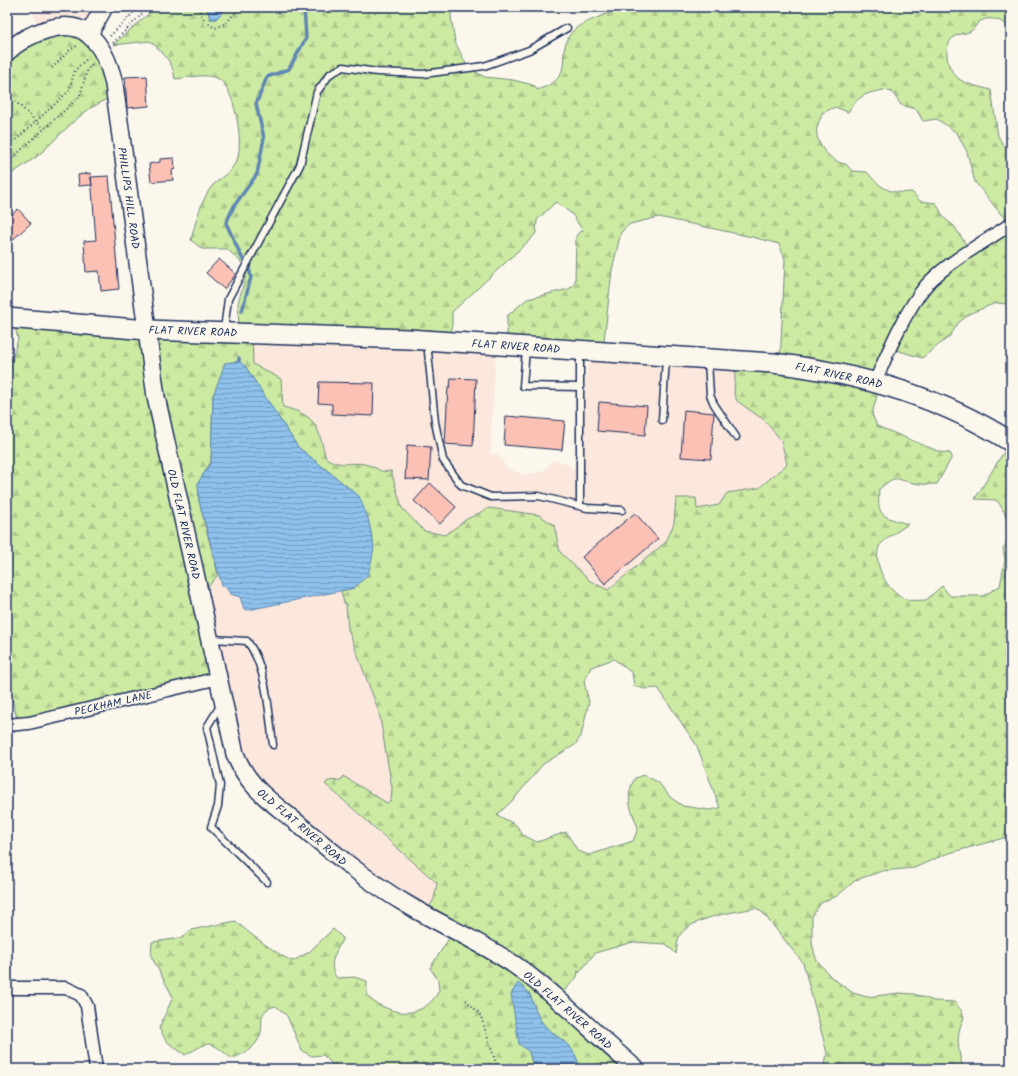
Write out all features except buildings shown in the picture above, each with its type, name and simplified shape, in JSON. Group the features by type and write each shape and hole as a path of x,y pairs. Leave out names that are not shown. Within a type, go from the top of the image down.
{"main road":[{"name":"FLAT RIVER ROAD","path":"7,318 147,330 427,340 526,346 811,367 875,382 928,398 1011,442"}],"street":[{"path":"97,49 104,7"},
{"path":"7,52 27,37 53,28 78,28 97,49"},
{"name":"PHILLIPS HILL ROAD","path":"97,49 114,84 147,330"},
{"path":"875,382 897,330 921,291 946,268 1011,224"},
{"name":"OLD FLAT RIVER ROAD","path":"147,330 156,398 235,754 240,768 253,786 352,869 408,905 476,941 518,968 569,1009 636,1069"},
{"name":"PECKHAM LANE","path":"7,725 29,723 219,678"},
{"path":"7,988 66,988 81,995 87,1006 96,1069"}],"lane":[{"path":"223,332 228,299 300,165 317,92 330,74 343,67 377,72 423,74 484,66 529,50 567,28"},
{"path":"427,340 435,422 443,460 461,485 491,497 539,496 580,506 622,510"},
{"path":"526,346 523,386 580,387"},
{"path":"580,350 580,506"},
{"path":"662,420 666,356"},
{"path":"708,359 710,395 714,404 736,437"},
{"path":"210,639 248,641 255,651 265,689 273,745"},
{"path":"224,701 207,727 220,785 218,806 211,827 267,882"}],"path":[{"path":"7,148 69,91 75,70 139,7"},
{"path":"7,163 78,98 82,92 87,70 97,49 149,7"},
{"path":"198,7 206,24 215,28 226,23 240,7"},
{"path":"52,68 74,46 97,49"},
{"path":"15,101 44,129"},
{"path":"466,1000 480,1014 498,1069"}],"shaded area":[{"path":"32,7 104,7 96,26 38,32"},
{"path":"252,335 496,346 490,455 496,453 507,468 523,475 542,472 551,462 557,460 569,465 573,471 590,351 736,363 737,401 764,420 781,441 787,464 759,488 727,493 719,505 696,509 676,498 674,523 666,542 608,590 590,581 560,552 554,525 467,519 445,535 424,531 402,508 391,471 381,472 367,464 336,464 326,458 315,423 299,411 283,407 281,379 253,364"},
{"path":"218,575 222,586 226,587 230,594 240,597 244,609 248,610 341,591 344,603 346,604 348,629 379,712 392,788 391,800 387,803 343,776 341,780 328,781 328,788 437,883 434,899 425,914 252,788 201,595"}],"green space":[{"path":"156,7 207,7 210,19 216,19 227,7 452,7 451,16 455,42 468,68 485,77 513,80 529,84 535,86 537,90 550,84 558,78 562,71 567,40 573,31 584,23 609,13 612,7 1011,7 1011,28 1000,21 991,19 982,20 970,31 959,34 951,40 948,46 947,58 951,70 959,79 991,90 998,136 1011,159 1011,304 996,303 971,313 958,323 950,336 922,358 893,349 879,388 872,414 877,426 940,452 950,453 952,457 937,484 919,484 893,479 879,489 880,511 887,517 908,524 887,538 879,547 877,554 880,571 884,579 895,593 908,600 926,600 942,586 950,596 983,596 1000,586 1005,560 1003,548 1007,543 1009,531 1006,517 1000,504 996,500 975,499 1008,445 1011,444 1011,836 946,854 914,868 882,871 856,880 837,896 821,903 812,916 812,943 816,959 831,977 853,993 867,997 899,993 914,994 934,1001 954,1002 962,1011 964,1018 958,1037 963,1068 977,1069 820,1069 825,1064 827,1053 803,963 763,913 756,908 715,916 694,924 680,935 676,954 666,944 633,942 595,953 579,973 578,971 577,977 557,999 634,1069 580,1069 577,1059 569,1046 552,1033 539,1018 529,992 529,1052 534,1069 333,1069 331,1063 323,1055 312,1056 302,1051 287,1016 276,1006 265,1011 262,1019 261,1033 257,1042 247,1051 232,1059 218,1048 209,1044 185,1055 166,1041 159,1028 173,997 151,956 152,942 182,938 191,930 236,921 263,943 293,961 309,952 333,929 343,938 332,963 332,968 337,978 354,977 367,981 367,994 373,1002 392,1010 408,1012 415,1011 428,1004 439,991 438,980 430,968 453,932 425,914 434,899 437,883 325,784 328,781 341,780 343,776 387,803 391,800 392,788 379,712 348,629 346,604 344,603 341,591 354,588 359,496 298,447 245,366 213,396 211,462 198,483 199,501 218,575 201,595 218,680 18,724 12,698 8,693 7,383 10,379 11,362 18,339 14,323 239,333 238,303 246,275 244,265 227,249 202,249 191,240 200,210 210,189 229,171 237,160 239,152 238,129 233,103 229,92 223,83 217,78 201,76 175,79 170,62 150,41 113,45","holes":["884,90 892,92 901,105 916,109 923,121 937,119 957,133 967,152 975,182 1009,224 969,249 954,226 944,218 936,203 920,201 912,192 898,192 886,189 877,183 867,172 852,171 846,164 835,160 825,152 818,140 817,134 817,126 822,113 835,107 848,112 859,98 872,92","556,202 572,214 583,231 579,232 576,236 575,283 569,289 527,299 507,316 507,346 603,350 612,270 621,232 630,224 659,217 752,237 779,244 785,259 780,364 736,363 734,394 737,401 764,420 781,440 787,464 759,488 727,493 719,505 697,509 696,498 676,498 674,523 666,542 608,590 590,581 560,552 554,525 539,515 489,508 467,519 445,535 424,531 402,508 391,471 381,471 372,466 357,463 337,463 326,458 321,438 315,424 304,414 283,407 281,379 253,364 252,335 452,343 452,312 532,238 536,233 537,220","614,659 632,673 634,686 645,689 658,688 697,746 720,808 709,810 683,806 671,798 658,782 643,775 635,778 629,797 631,809 638,828 633,841 589,855 578,851 566,832 537,842 523,835 516,825 497,815 514,799 543,764 575,745 581,736 589,702 584,682 591,667"]},
{"path":"38,32 89,36 114,95 89,109 74,121 39,155 7,177 7,52"}],"water":[{"path":"207,7 227,7 216,19 210,19"},
{"path":"239,361 245,366 298,447 359,496 368,518 374,546 368,575 354,588 248,610 244,609 240,597 230,594 226,587 222,586 199,501 198,483 211,462 213,396 225,363"},
{"path":"518,983 530,996 540,1019 545,1026 562,1040 572,1051 577,1059 580,1069 534,1069 529,1052 519,1044 511,994"}],"waterway":[{"path":"243,260 226,223 234,206 257,174 264,138 256,104 267,77 289,69 306,38 304,7"},
{"path":"242,311 251,277 249,268"}]}
